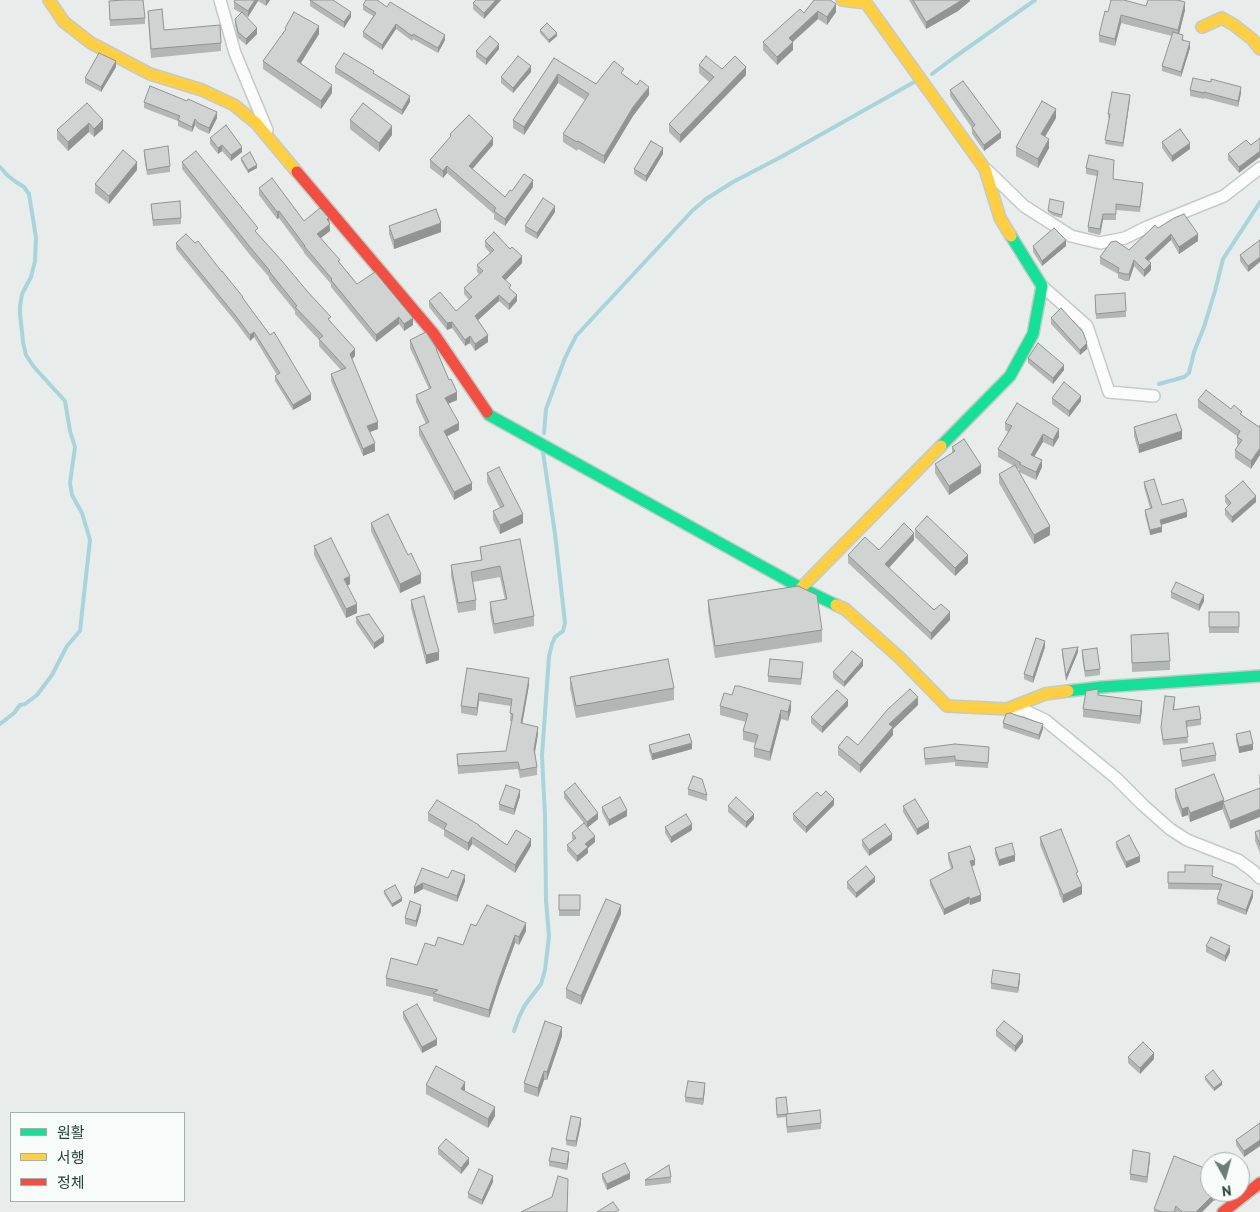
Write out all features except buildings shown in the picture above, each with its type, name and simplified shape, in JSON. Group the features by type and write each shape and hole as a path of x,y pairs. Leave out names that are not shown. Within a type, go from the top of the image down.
{"street":[{"path":"49,0 64,22 91,43 150,74 202,90 234,105 256,123 434,334 489,415 801,588 845,609 900,658 947,706 1007,708 1026,711 1045,720 1116,778 1170,829 1187,840 1238,860 1260,878"},
{"path":"220,0 235,53 272,143"},
{"path":"842,0 868,2 985,169 1024,206 1071,236 1100,243 1125,238 1147,226 1224,196 1260,168"},
{"path":"1202,27 1222,18 1252,39 1260,50"},
{"path":"985,169 1000,218 1042,286 1087,326 1109,392 1154,396"},
{"path":"801,588 1010,376 1033,334 1042,286"},
{"path":"1007,708 1045,694 1102,687 1260,676"},
{"path":"1223,1212 1260,1183"}],"waterway":[{"path":"932,74 1035,0"},
{"path":"544,433 546,409 565,358 576,336 693,210 706,199 733,182 916,81"},
{"path":"0,167 7,175 24,187 29,194 36,238 35,261 31,277 22,294 20,306 23,342 26,355 34,367 65,401 75,447 70,483 72,495 82,513 90,540 80,631 67,646 52,675 37,695 25,704 20,705 14,713 0,724"},
{"path":"1159,384 1184,377 1189,373 1223,259 1260,202"},
{"path":"514,1031 525,1005 541,984 545,970 549,936 546,900 542,756 549,656 555,637 563,631 565,623 543,452"}],"traffic: fast":[{"path":"941,446 1010,376 1033,334 1042,286 1011,236"},
{"path":"487,412 489,415 801,588 836,605"},
{"path":"1068,691 1260,676"}],"traffic: slow":[{"path":"49,0 64,22 91,43 150,74 202,90 234,105 256,123 297,172"},
{"path":"842,0 866,3 985,169 1000,218 1011,236"},
{"path":"1202,27 1222,18 1252,39 1260,49"},
{"path":"801,588 941,446"},
{"path":"836,605 845,609 900,658 947,706 1007,709 1045,694 1068,691"}],"traffic: jam":[{"path":"297,172 434,334 487,412"},
{"path":"1223,1212 1260,1183"}]}
